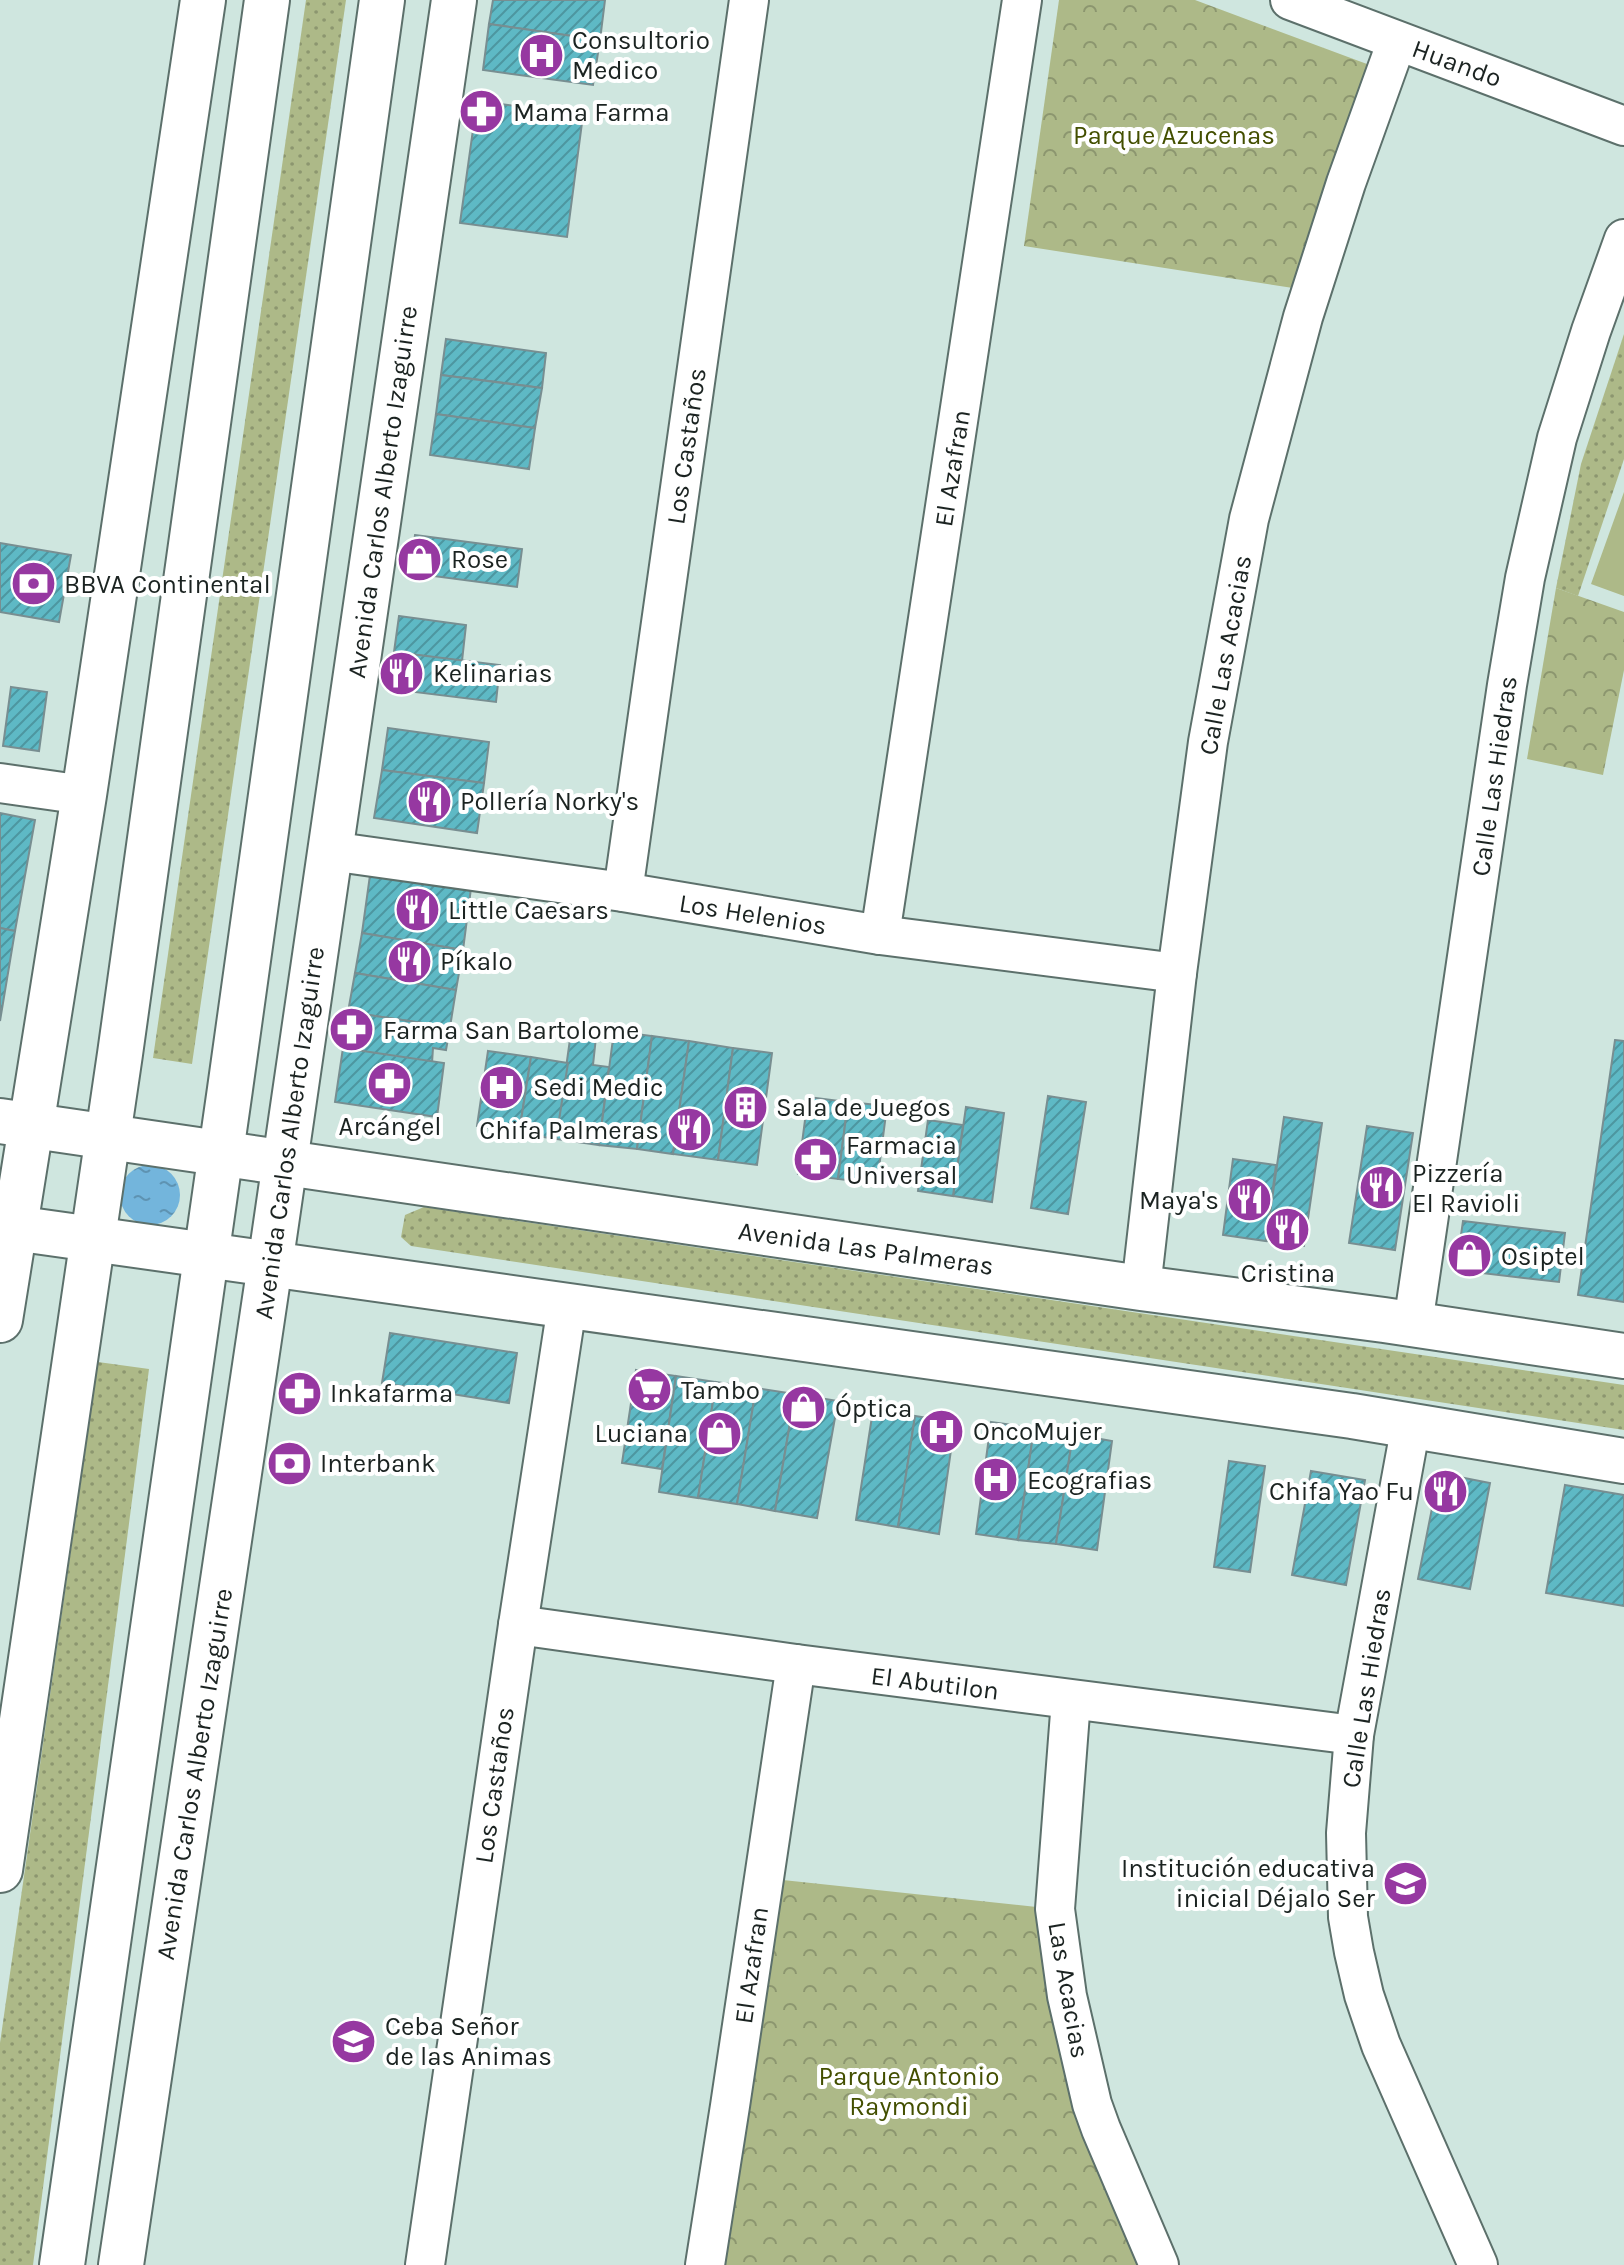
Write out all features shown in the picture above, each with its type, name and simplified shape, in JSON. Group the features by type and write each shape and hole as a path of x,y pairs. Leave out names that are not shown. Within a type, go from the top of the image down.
{"main road":[{"path":"0,1320 16,1124 84,795 203,0"},
{"path":"0,1870 109,1136 267,0"},
{"path":"62,2265 382,0"},
{"name":"Avenida Carlos Alberto Izaguirre","path":"121,2265 454,0"},
{"name":"Avenida Las Palmeras","path":"16,1124 1624,1356"},
{"path":"7,1227 1411,1425 1624,1461"}],"street":[{"name":"Los Castaños","path":"623,892 749,0"},
{"name":"El Azafran","path":"880,935 1022,0"},
{"name":"Huando","path":"1290,0 1624,126"},
{"name":"Calle Las Acacias","path":"1141,1288 1177,973 1208,742 1249,519 1308,302 1346,183 1397,41"},
{"name":"Calle Las Hiedras","path":"1413,1324 1525,578 1557,438 1624,239"},
{"path":"0,783 84,795"},
{"name":"Los Helenios","path":"330,851 623,892 880,935 1177,973"},
{"name":"Los Castaños","path":"425,2265 567,1306"},
{"name":"Calle Las Hiedras","path":"1411,1425 1354,1735 1346,1833 1348,1917 1364,1995 1381,2045 1478,2265"},
{"name":"El Abutilon","path":"518,1625 796,1664 1354,1735"},
{"name":"El Azafran","path":"705,2265 796,1664"},
{"name":"Las Acacias","path":"1071,1700 1055,1909 1067,1996 1092,2104 1159,2265"}],"green space":[{"path":"306,0 346,0 192,1064 153,1058"},
{"name":"Parque Azucenas","path":"1059,0 1195,0 1375,67 1293,288 1024,246"},
{"path":"1624,334 1624,459 1578,596 1556,588 1581,464"},
{"path":"1624,492 1624,596 1591,584"},
{"path":"1556,588 1624,612 1624,670 1603,775 1527,759"},
{"path":"424,1207 1624,1385 1624,1430 411,1246 401,1237 405,1215"},
{"path":"98,1362 149,1369 33,2265 0,2265 0,2043"},
{"name":"Parque Antonio Raymondi","path":"764,1878 1055,1909 1159,2265 705,2265"}],"water":[{"path":"150,1165 162,1167 171,1174 178,1183 178,1207 171,1216 162,1223 150,1225 138,1223 129,1216 122,1207 120,1195 122,1183 129,1174 138,1167"}],"building":[{"path":"493,0 605,0 600,40 489,24"},
{"name":"Consultorio Medico","path":"489,24 600,40 593,85 483,70"},
{"path":"477,101 583,115 567,237 460,223"},
{"path":"446,339 546,353 542,388 441,375"},
{"path":"441,375 542,388 535,428 436,414"},
{"path":"436,414 535,428 529,469 430,455"},
{"path":"415,535 522,549 517,587 410,573"},
{"name":"BBVA Continental","path":"0,543 71,555 59,622 0,612"},
{"path":"399,616 466,625 462,661 394,652"},
{"path":"394,652 500,665 496,702 390,689"},
{"path":"11,687 47,692 39,751 3,746"},
{"path":"388,728 489,742 484,783 382,770"},
{"name":"Pollería Norky's","path":"382,770 484,783 477,833 374,818"},
{"path":"0,813 35,820 15,931 0,928"},
{"name":"Little Caesars","path":"370,875 471,888 463,950 362,933"},
{"path":"0,928 15,931 0,1021"},
{"name":"Píkalo","path":"362,933 463,950 456,990 355,973"},
{"path":"355,973 456,990 450,1027 348,1012"},
{"path":"348,1012 450,1027 446,1050 433,1048 432,1063 343,1048"},
{"path":"572,1025 597,1028 593,1065 609,1067 599,1145 556,1139"},
{"path":"614,1031 652,1036 637,1149 599,1145"},
{"path":"652,1036 689,1041 673,1154 637,1149"},
{"path":"1615,1040 1624,1041 1624,1302 1578,1295"},
{"path":"689,1041 733,1048 718,1160 673,1154"},
{"name":"Arcángel","path":"343,1048 444,1063 437,1117 335,1102"},
{"name":"Sala de Juegos","path":"733,1048 772,1053 757,1165 718,1160"},
{"path":"488,1051 531,1057 519,1133 477,1126"},
{"path":"531,1057 568,1063 556,1139 519,1133"},
{"path":"1048,1096 1086,1102 1068,1214 1031,1208"},
{"path":"808,1097 848,1102 838,1179 798,1174"},
{"path":"848,1102 887,1106 877,1184 838,1179"},
{"path":"966,1107 1004,1113 992,1202 953,1196"},
{"path":"1284,1117 1322,1123 1304,1246 1266,1241"},
{"path":"928,1120 963,1125 953,1196 918,1191"},
{"name":"Pizzería El Ravioli","path":"1367,1126 1413,1133 1395,1250 1349,1243"},
{"name":"Maya's","path":"1233,1159 1276,1165 1266,1241 1223,1235"},
{"path":"1463,1221 1565,1233 1559,1282 1456,1270"},
{"path":"390,1333 517,1353 509,1403 382,1383"},
{"path":"636,1370 676,1376 662,1469 622,1463"},
{"path":"676,1376 716,1382 698,1498 659,1492"},
{"path":"716,1382 756,1388 737,1504 698,1498"},
{"path":"756,1388 795,1394 775,1511 737,1504"},
{"path":"795,1394 838,1401 817,1518 775,1511"},
{"path":"873,1410 915,1416 898,1527 856,1520"},
{"path":"915,1416 955,1422 939,1534 898,1527"},
{"path":"991,1422 1034,1428 1018,1540 976,1534"},
{"path":"1034,1428 1073,1434 1056,1544 1018,1540"},
{"path":"1073,1434 1112,1441 1097,1550 1056,1544"},
{"path":"1229,1461 1265,1466 1250,1572 1214,1567"},
{"path":"1311,1471 1365,1480 1346,1585 1292,1575"},
{"path":"1439,1473 1490,1483 1470,1589 1418,1579"},
{"path":"1565,1485 1624,1495 1624,1606 1546,1593"}],"place":[{"name":"Consultorio Medico","path":"541,55"},
{"name":"Mama Farma","path":"482,112"},
{"name":"Rose","path":"420,559"},
{"name":"BBVA Continental","path":"33,584"},
{"name":"Kelinarias","path":"402,673"},
{"name":"Pollería Norky's","path":"429,801"},
{"name":"Little Caesars","path":"417,910"},
{"name":"Píkalo","path":"409,961"},
{"name":"Farma San Bartolome","path":"352,1030"},
{"name":"Arcángel","path":"390,1083"},
{"name":"Sedi Medic","path":"502,1087"},
{"name":"Sala de Juegos","path":"745,1107"},
{"name":"Chifa Palmeras","path":"690,1130"},
{"name":"Farmacia Universal","path":"815,1160"},
{"name":"Pizzería El Ravioli","path":"1381,1188"},
{"name":"Maya's","path":"1250,1200"},
{"name":"Cristina","path":"1288,1230"},
{"name":"Osiptel","path":"1470,1256"},
{"name":"Tambo","path":"650,1390"},
{"name":"Inkafarma","path":"299,1393"},
{"name":"Óptica","path":"804,1408"},
{"name":"OncoMujer","path":"942,1431"},
{"name":"Luciana","path":"719,1433"},
{"name":"Interbank","path":"289,1463"},
{"name":"Ecografias","path":"996,1480"},
{"name":"Chifa Yao Fu","path":"1445,1491"},
{"name":"Institución educativa inicial Déjalo Ser","path":"1406,1883"},
{"name":"Ceba Señor de las Animas","path":"354,2041"}]}
